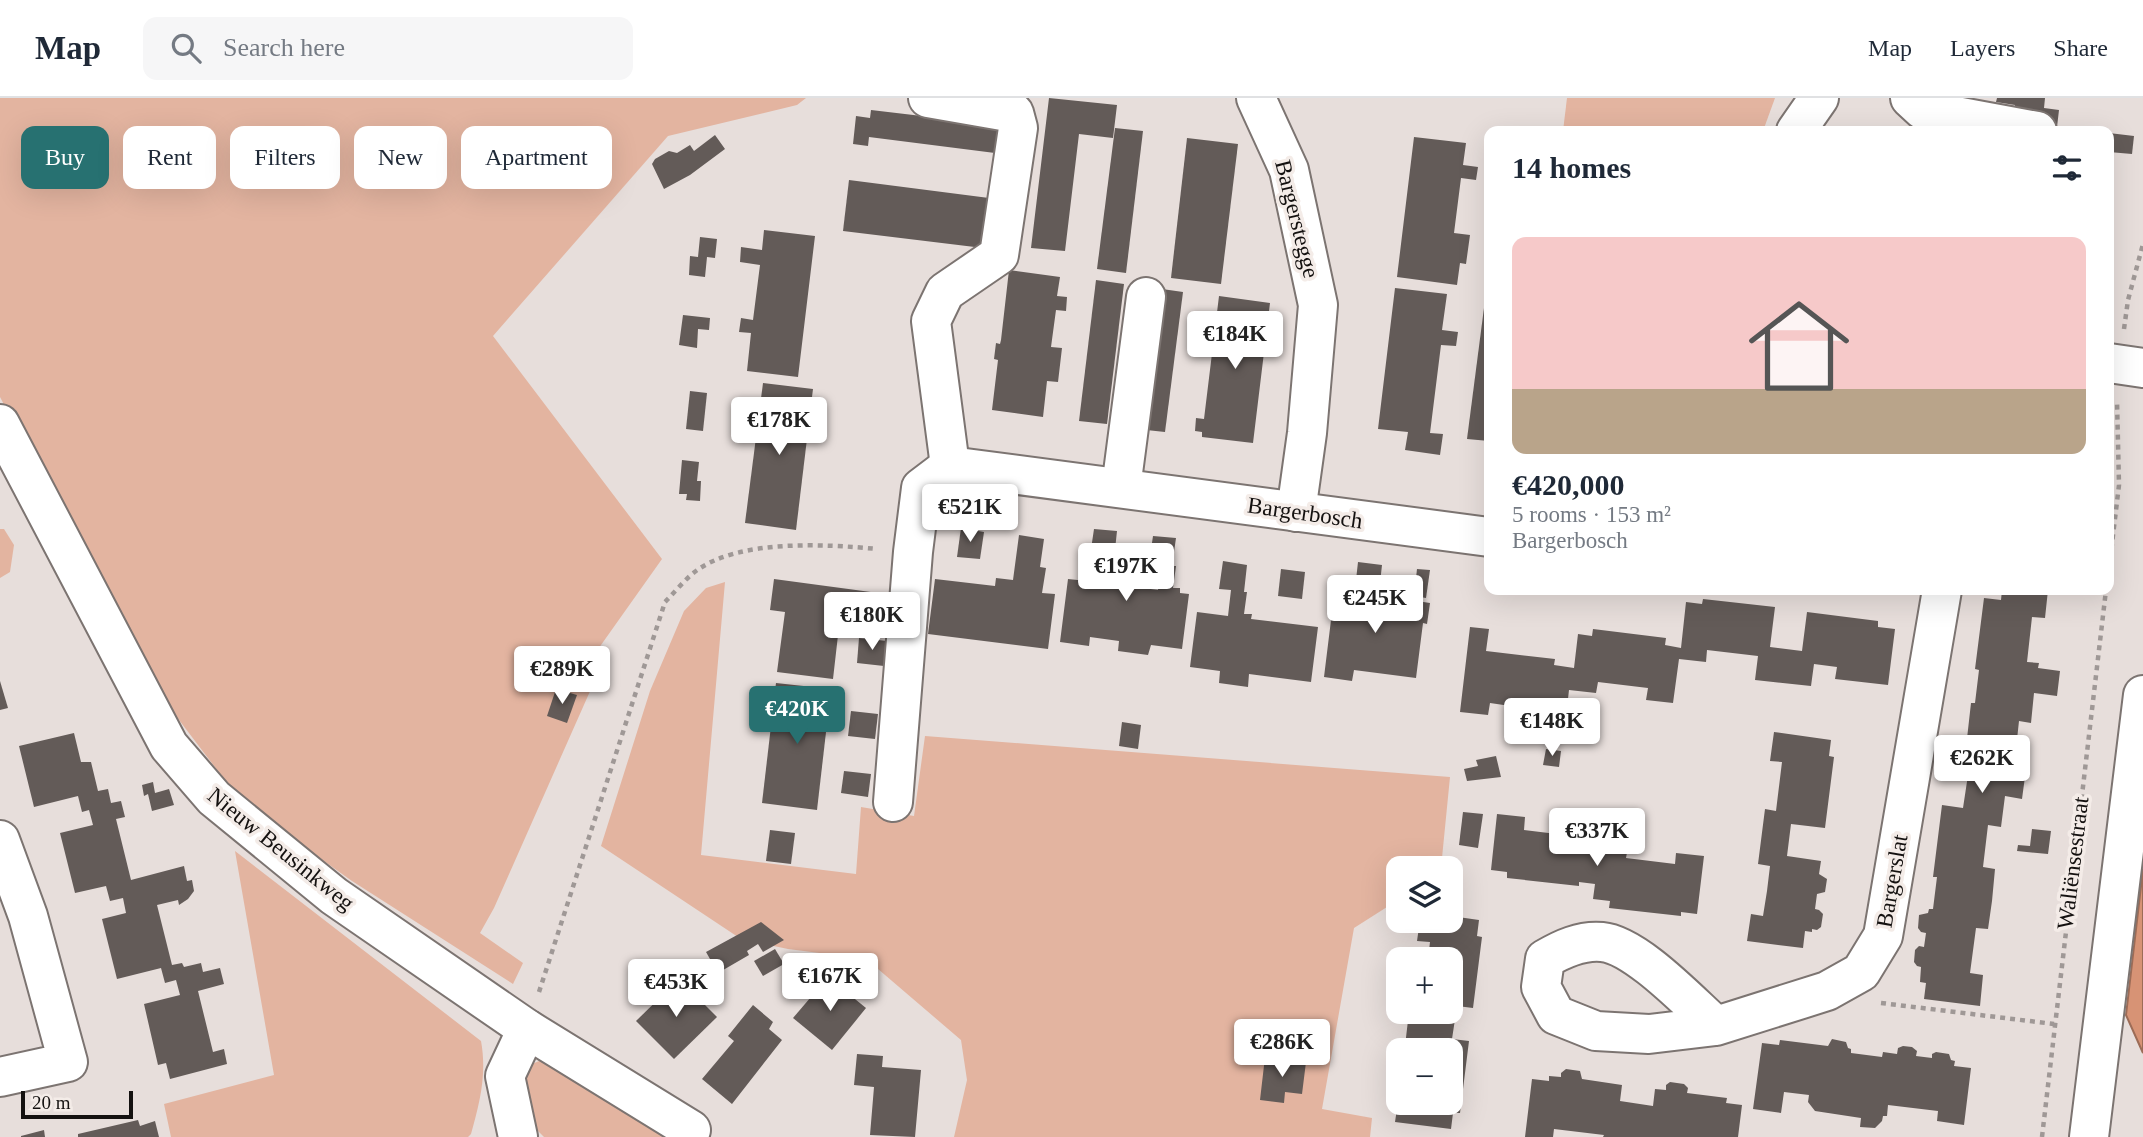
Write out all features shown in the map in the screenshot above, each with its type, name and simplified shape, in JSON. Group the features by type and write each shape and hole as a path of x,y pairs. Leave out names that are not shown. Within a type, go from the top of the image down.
{"street":[{"path":"893,802 913,552 921,488 950,466 931,321 945,292 999,255 1018,128 1014,113 928,98"},
{"name":"Bargerstegge","path":"1256,98 1289,170 1318,305 1307,433 1296,512"},
{"path":"1799,126 1819,98"},
{"path":"1910,98 1923,110 2010,126"},
{"path":"1121,488 1146,297"},
{"path":"2114,364 2143,368"},
{"name":"Nieuw Beusinkweg","path":"0,425 169,746 214,798 334,896 527,1029 691,1130"},
{"name":"Bargerbosch","path":"950,466 1484,536"},
{"name":"Bargerslat","path":"1716,1026 1827,991 1861,972 1883,936 1941,595"},
{"path":"2090,1137 2143,695"},
{"path":"0,840 28,916 68,1062 0,1077"},
{"path":"518,1137 505,1076 527,1029"}],"path":[{"path":"527,1029 665,602 696,570 738,551 779,547 858,547 913,552"},
{"name":"Waliënsestraat","path":"2042,1137 2105,595"},
{"path":"1861,972 1882,1005 2054,1024"}],"shaded area":[{"path":"0,98 806,98 797,105 668,136 493,336 662,559 579,676 591,689 494,908 480,933 523,963 513,984 352,881 269,822 227,783 176,716 124,634 0,397"},
{"path":"1567,98 1775,98 1765,126 1564,126"},
{"path":"0,529 4,529 14,545 10,572 0,578"},
{"path":"725,582 701,855 856,874 861,807 914,816 925,736 1450,777 1442,856 1386,856 1386,908 1354,928 1322,1109 1372,1118 1370,1137 954,1137 967,1080 961,1040 878,969 851,957 788,949 741,939 601,846 650,691 684,611 706,588"},
{"path":"235,851 481,1041 482,1088 468,1137 171,1137 164,1104 274,1075"},
{"path":"2143,869 2143,1053 2126,1015"},
{"path":"544,1059 676,1137 544,1137 530,1123 519,1081 532,1064"}],"building":[{"path":"1049,98 1117,105 1113,138 1079,134 1065,251 1031,248"},
{"path":"1997,98 2045,98 2044,108 2059,110 2057,126 2013,122 2015,105 1996,102"},
{"path":"871,110 998,125 995,153 869,137 868,146 853,144 856,116 870,118"},
{"path":"1115,128 1143,131 1126,273 1097,269"},
{"path":"2114,134 2134,136 2132,154 2114,152"},
{"path":"715,135 725,149 690,175 664,189 652,164 655,159 669,151 677,153 690,145 694,151"},
{"path":"1414,137 1466,143 1463,165 1478,167 1476,180 1461,178 1454,233 1470,235 1466,264 1460,263 1457,285 1397,277"},
{"path":"1187,138 1238,144 1221,284 1171,278"},
{"path":"849,180 989,198 983,248 843,231"},
{"path":"764,230 815,236 798,377 747,371 751,333 739,332 741,318 753,320 760,265 740,262 741,247 762,250"},
{"path":"700,237 717,239 715,258 707,257 705,277 689,275 690,256 698,257"},
{"path":"1009,270 1060,277 1057,296 1067,297 1066,311 1056,310 1051,347 1062,348 1058,382 1047,381 1043,417 992,410 998,360 994,359 996,343 1000,344 1001,340"},
{"path":"1096,280 1124,284 1107,424 1079,421"},
{"path":"1155,288 1183,292 1165,432 1137,429"},
{"path":"1395,288 1447,294 1442,330 1458,332 1456,346 1441,345 1430,433 1443,434 1440,455 1405,450 1408,432 1378,429"},
{"path":"1219,296 1270,303 1253,443 1202,437 1202,432 1195,431 1196,418 1204,419"},
{"path":"1484,308 1484,441 1467,439"},
{"path":"683,315 710,318 709,330 698,329 697,348 679,345"},
{"path":"763,383 813,389 796,530 745,523"},
{"path":"690,391 707,393 703,431 686,429"},
{"path":"682,460 699,462 697,481 701,481 700,501 686,500 687,494 679,494"},
{"path":"961,528 984,532 980,559 957,557"},
{"path":"1094,529 1117,531 1114,584 1158,590 1161,564 1149,563 1153,536 1176,538 1172,566 1176,566 1173,588 1180,588 1180,593 1189,594 1182,649 1151,645 1148,655 1118,651 1119,641 1090,637 1089,646 1060,642 1068,579 1097,582 1100,557 1090,556"},
{"path":"1019,535 1044,539 1040,567 1046,568 1042,593 1055,594 1048,649 928,634 935,579 995,586 996,578 1013,580"},
{"path":"1223,561 1247,565 1244,614 1252,614 1251,619 1318,627 1311,682 1249,674 1248,687 1219,683 1220,671 1190,667 1197,612 1228,616 1231,590 1219,589"},
{"path":"1358,562 1382,565 1379,618 1408,621 1410,600 1430,603 1427,624 1423,623 1416,678 1354,670 1352,681 1324,677 1332,612 1361,615 1365,590 1355,589"},
{"path":"1281,569 1305,572 1302,599 1278,596"},
{"path":"1417,569 1430,570 1426,598 1414,596"},
{"path":"774,579 893,595 891,606 864,603 862,611 841,609 833,679 777,672 785,612 770,610"},
{"path":"2002,595 2047,595 2045,618 2032,617 2027,662 2039,663 2038,668 2060,671 2057,696 2034,693 2031,723 2019,721 2014,767 2026,769 2022,799 2005,796 2001,827 1988,825 1983,867 1995,869 1992,901 1988,929 1976,928 1970,973 1983,975 1980,1006 1924,999 1926,983 1920,982 1921,967 1914,962 1915,950 1919,946 1924,947 1926,933 1918,928 1919,915 1933,909 1937,877 1933,877 1942,805 1963,808 1968,775 1963,774 1971,703 1975,703 1979,670 1975,669 1984,598 2001,600"},
{"path":"1703,599 1775,607 1770,647 1802,651 1807,612 1878,621 1878,627 1895,629 1888,685 1835,679 1837,667 1814,664 1811,686 1755,680 1758,656 1707,650 1706,662 1679,659 1673,703 1646,700 1648,688 1598,682 1596,693 1569,690 1565,725 1538,722 1539,710 1490,703 1488,715 1460,712 1470,627 1489,629 1486,651 1555,659 1554,665 1574,668 1578,634 1592,636 1593,629 1666,638 1665,645 1681,648 1686,602 1702,604"},
{"path":"859,638 887,641 884,666 857,663"},
{"path":"0,681 8,708 0,710"},
{"path":"776,683 831,689 817,810 762,803"},
{"path":"556,689 577,695 567,723 547,716"},
{"path":"851,711 878,714 875,739 848,736"},
{"path":"1122,722 1141,725 1138,749 1119,746"},
{"path":"1774,732 1831,740 1829,756 1834,757 1825,828 1791,824 1787,856 1821,861 1819,874 1827,879 1825,892 1817,894 1815,909 1823,914 1821,927 1812,929 1812,932 1805,931 1803,948 1747,941 1751,914 1763,916 1767,891 1770,866 1758,864 1765,809 1776,811 1782,762 1770,761"},
{"path":"74,733 81,762 91,762 98,791 108,789 111,803 121,801 125,817 116,819 131,880 184,866 187,881 192,880 194,891 188,899 179,905 178,900 157,905 172,965 182,963 184,967 201,963 203,972 220,968 224,984 198,991 213,1052 224,1049 227,1064 170,1079 166,1063 158,1065 144,1004 180,995 176,980 165,983 161,968 117,979 102,919 126,913 123,898 110,901 106,886 75,893 60,833 93,825 89,810 82,812 78,796 34,807 19,746"},
{"path":"1546,749 1561,751 1559,767 1543,765"},
{"path":"1496,756 1501,777 1467,781 1464,769 1478,766 1476,760"},
{"path":"844,771 871,774 868,797 841,793"},
{"path":"153,782 155,793 169,789 174,805 152,811 148,794 144,796 142,785"},
{"path":"1463,812 1483,814 1478,848 1459,845"},
{"path":"1497,814 1525,817 1524,830 1573,836 1574,823 1603,826 1601,844 1628,847 1626,858 1675,864 1676,853 1704,856 1697,914 1681,912 1681,916 1609,908 1610,901 1593,899 1595,884 1579,882 1579,886 1507,878 1507,872 1491,870"},
{"path":"2032,829 2051,831 2048,854 2017,851 2018,845 2030,846"},
{"path":"770,830 795,833 791,864 766,861"},
{"path":"1463,918 1479,920 1477,936 1482,937 1473,1008 1463,1007 1463,947 1429,947 1430,942 1417,941 1418,933 1463,933"},
{"path":"761,922 784,940 763,952 758,944 747,951 749,955 718,973 706,952"},
{"path":"775,949 784,964 763,976 754,961"},
{"path":"828,977 866,1008 832,1050 793,1018"},
{"path":"679,979 717,1017 674,1059 636,1021"},
{"path":"753,1005 773,1022 769,1029 782,1040 732,1104 702,1079 734,1041 728,1036"},
{"path":"1408,1024 1454,1024 1452,1038 1406,1038"},
{"path":"1832,1039 1846,1042 1851,1053 1882,1057 1883,1052 1897,1054 1898,1048 1912,1047 1917,1051 1916,1056 1932,1058 1932,1054 1936,1052 1949,1054 1951,1060 1955,1061 1954,1066 1971,1068 1964,1125 1937,1121 1938,1111 1888,1105 1887,1116 1883,1116 1875,1128 1860,1127 1861,1118 1815,1111 1808,1102 1809,1095 1784,1092 1781,1113 1753,1109 1762,1043 1779,1045 1780,1040 1828,1046"},
{"path":"1463,1040 1469,1041 1463,1089"},
{"path":"857,1054 883,1056 882,1067 921,1070 915,1137 870,1135 874,1087 854,1085"},
{"path":"1265,1057 1306,1062 1302,1094 1285,1092 1284,1103 1260,1100"},
{"path":"1566,1069 1580,1071 1582,1079 1622,1085 1620,1101 1653,1106 1655,1089 1666,1090 1666,1085 1670,1082 1684,1084 1688,1088 1687,1093 1727,1098 1726,1103 1742,1105 1738,1137 1603,1137 1604,1135 1554,1129 1553,1137 1525,1137 1532,1079 1549,1081 1549,1076 1561,1077 1561,1073"},
{"path":"1396,1115 1453,1115 1451,1129 1395,1122"},
{"path":"138,1120 140,1126 155,1121 159,1137 78,1137 78,1134"},
{"path":"44,1130 45,1137 21,1137 21,1136"}]}
